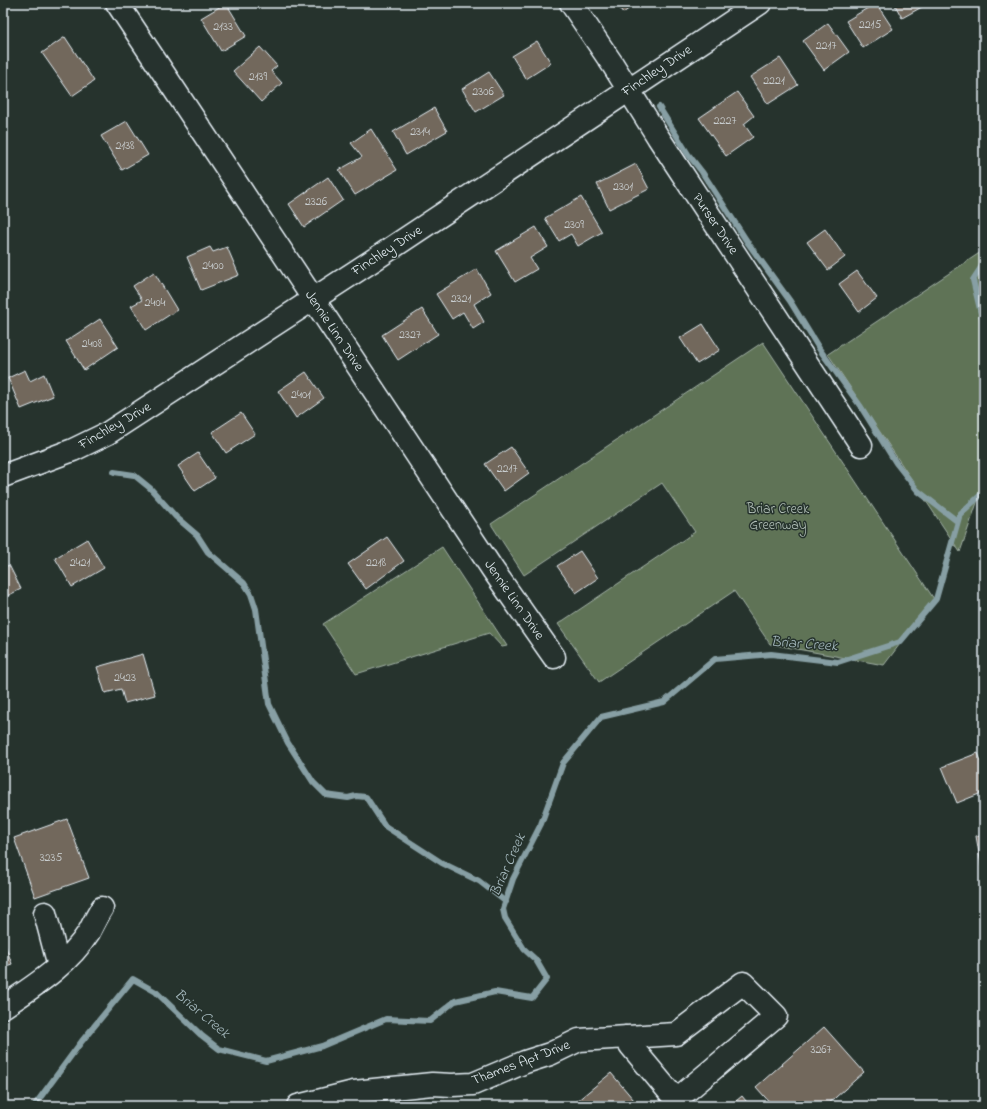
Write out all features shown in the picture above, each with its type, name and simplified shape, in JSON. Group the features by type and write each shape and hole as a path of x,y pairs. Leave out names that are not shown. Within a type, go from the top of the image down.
{"street":[{"name":"Jennie Linn Drive","path":"117,3 494,570 554,656"},
{"name":"Purser Drive","path":"571,3 629,91 666,151 861,445"},
{"name":"Finchley Drive","path":"3,476 74,450 108,433 629,91 760,3"},
{"path":"3,1007 60,966 88,933 102,908"},
{"path":"45,913 60,966"},
{"path":"743,983 776,1016 676,1100 630,1046 625,1037 676,1034 743,983"},
{"name":"Thames Apt Drive","path":"298,1106 354,1092 388,1098 432,1084 473,1084 525,1062 550,1054 579,1040 625,1037"}],"green space":[{"path":"984,250 984,488 981,491 960,552 828,354"},
{"name":"Briar Creek Greenway","path":"763,342 934,599 884,665 770,644 734,591 599,682 558,624 695,532 662,483 524,575 491,524"},
{"path":"442,547 507,646 502,647 489,633 356,674 323,624"}],"building":[{"path":"226,3 246,36 221,51 201,18"},
{"path":"616,3 637,3 623,13"},
{"path":"876,3 893,29 863,48 846,21"},
{"path":"894,3 929,3 902,18"},
{"path":"828,23 849,52 824,70 803,41"},
{"path":"65,37 94,81 72,96 42,53"},
{"path":"537,41 551,63 526,79 512,56"},
{"path":"260,47 277,66 271,71 282,83 261,102 233,71"},
{"path":"780,58 798,85 768,104 750,77"},
{"path":"489,72 504,95 476,112 462,89"},
{"path":"737,92 754,116 744,124 753,137 726,156 699,118"},
{"path":"434,108 447,131 406,155 393,132"},
{"path":"127,121 148,155 122,170 101,136"},
{"path":"371,129 397,170 355,195 339,170 362,157 351,143"},
{"path":"636,164 649,189 609,209 597,184"},
{"path":"328,177 343,200 304,227 289,204"},
{"path":"581,197 602,232 578,246 571,234 559,241 545,218"},
{"path":"536,227 548,247 530,258 537,269 515,282 496,251"},
{"path":"825,229 845,257 828,270 807,242"},
{"path":"210,247 213,252 227,247 239,275 201,290 187,257"},
{"path":"477,269 491,293 474,304 484,322 473,329 463,312 452,319 436,294"},
{"path":"857,271 877,298 859,312 839,284"},
{"path":"154,272 177,310 146,330 131,306 142,300 133,286"},
{"path":"422,309 438,334 398,360 382,335"},
{"path":"100,319 118,347 84,370 66,341"},
{"path":"703,324 720,350 697,364 680,338"},
{"path":"25,370 30,381 44,374 53,396 21,409 8,378"},
{"path":"306,372 324,398 296,418 278,391"},
{"path":"241,413 255,434 226,453 212,432"},
{"path":"511,447 529,473 504,491 485,464"},
{"path":"198,453 215,478 195,491 178,466"},
{"path":"387,537 404,561 366,589 348,564"},
{"path":"87,539 104,568 72,587 55,558"},
{"path":"580,551 598,578 576,593 557,566"},
{"path":"9,565 21,589 3,598 3,568"},
{"path":"143,654 155,695 125,703 121,689 105,693 97,667"},
{"path":"978,753 984,769 984,792 957,803 942,767"},
{"path":"67,819 89,878 35,897 14,838"},
{"path":"984,835 984,876 983,876 976,836"},
{"path":"3,939 12,964 3,967"},
{"path":"824,1027 864,1072 826,1106 773,1106 756,1087"},
{"path":"611,1073 639,1106 571,1106"},
{"path":"742,1096 750,1106 730,1106"}],"waterway":[{"path":"659,107 688,154 702,172 748,243 790,301 820,350 861,407 896,463 918,491 957,521"},
{"name":"Briar Creek","path":"984,263 973,280 984,326"},
{"path":"114,472 134,475 150,488 176,517 197,535 208,552 244,583 251,594 256,609 269,704 288,743 313,782 326,795 348,798 356,796 366,797 385,826 442,863 479,881 506,902"},
{"name":"Briar Creek","path":"34,1106 82,1041 133,979 156,992 201,1035 219,1049 266,1061 322,1046 386,1019 430,1021 455,1001 495,992 532,998 547,979 536,960 524,949 505,918 503,909 513,879 541,824 563,763 601,717 664,702 715,659 771,654 838,662 900,642 936,599 960,514 984,492"}]}
